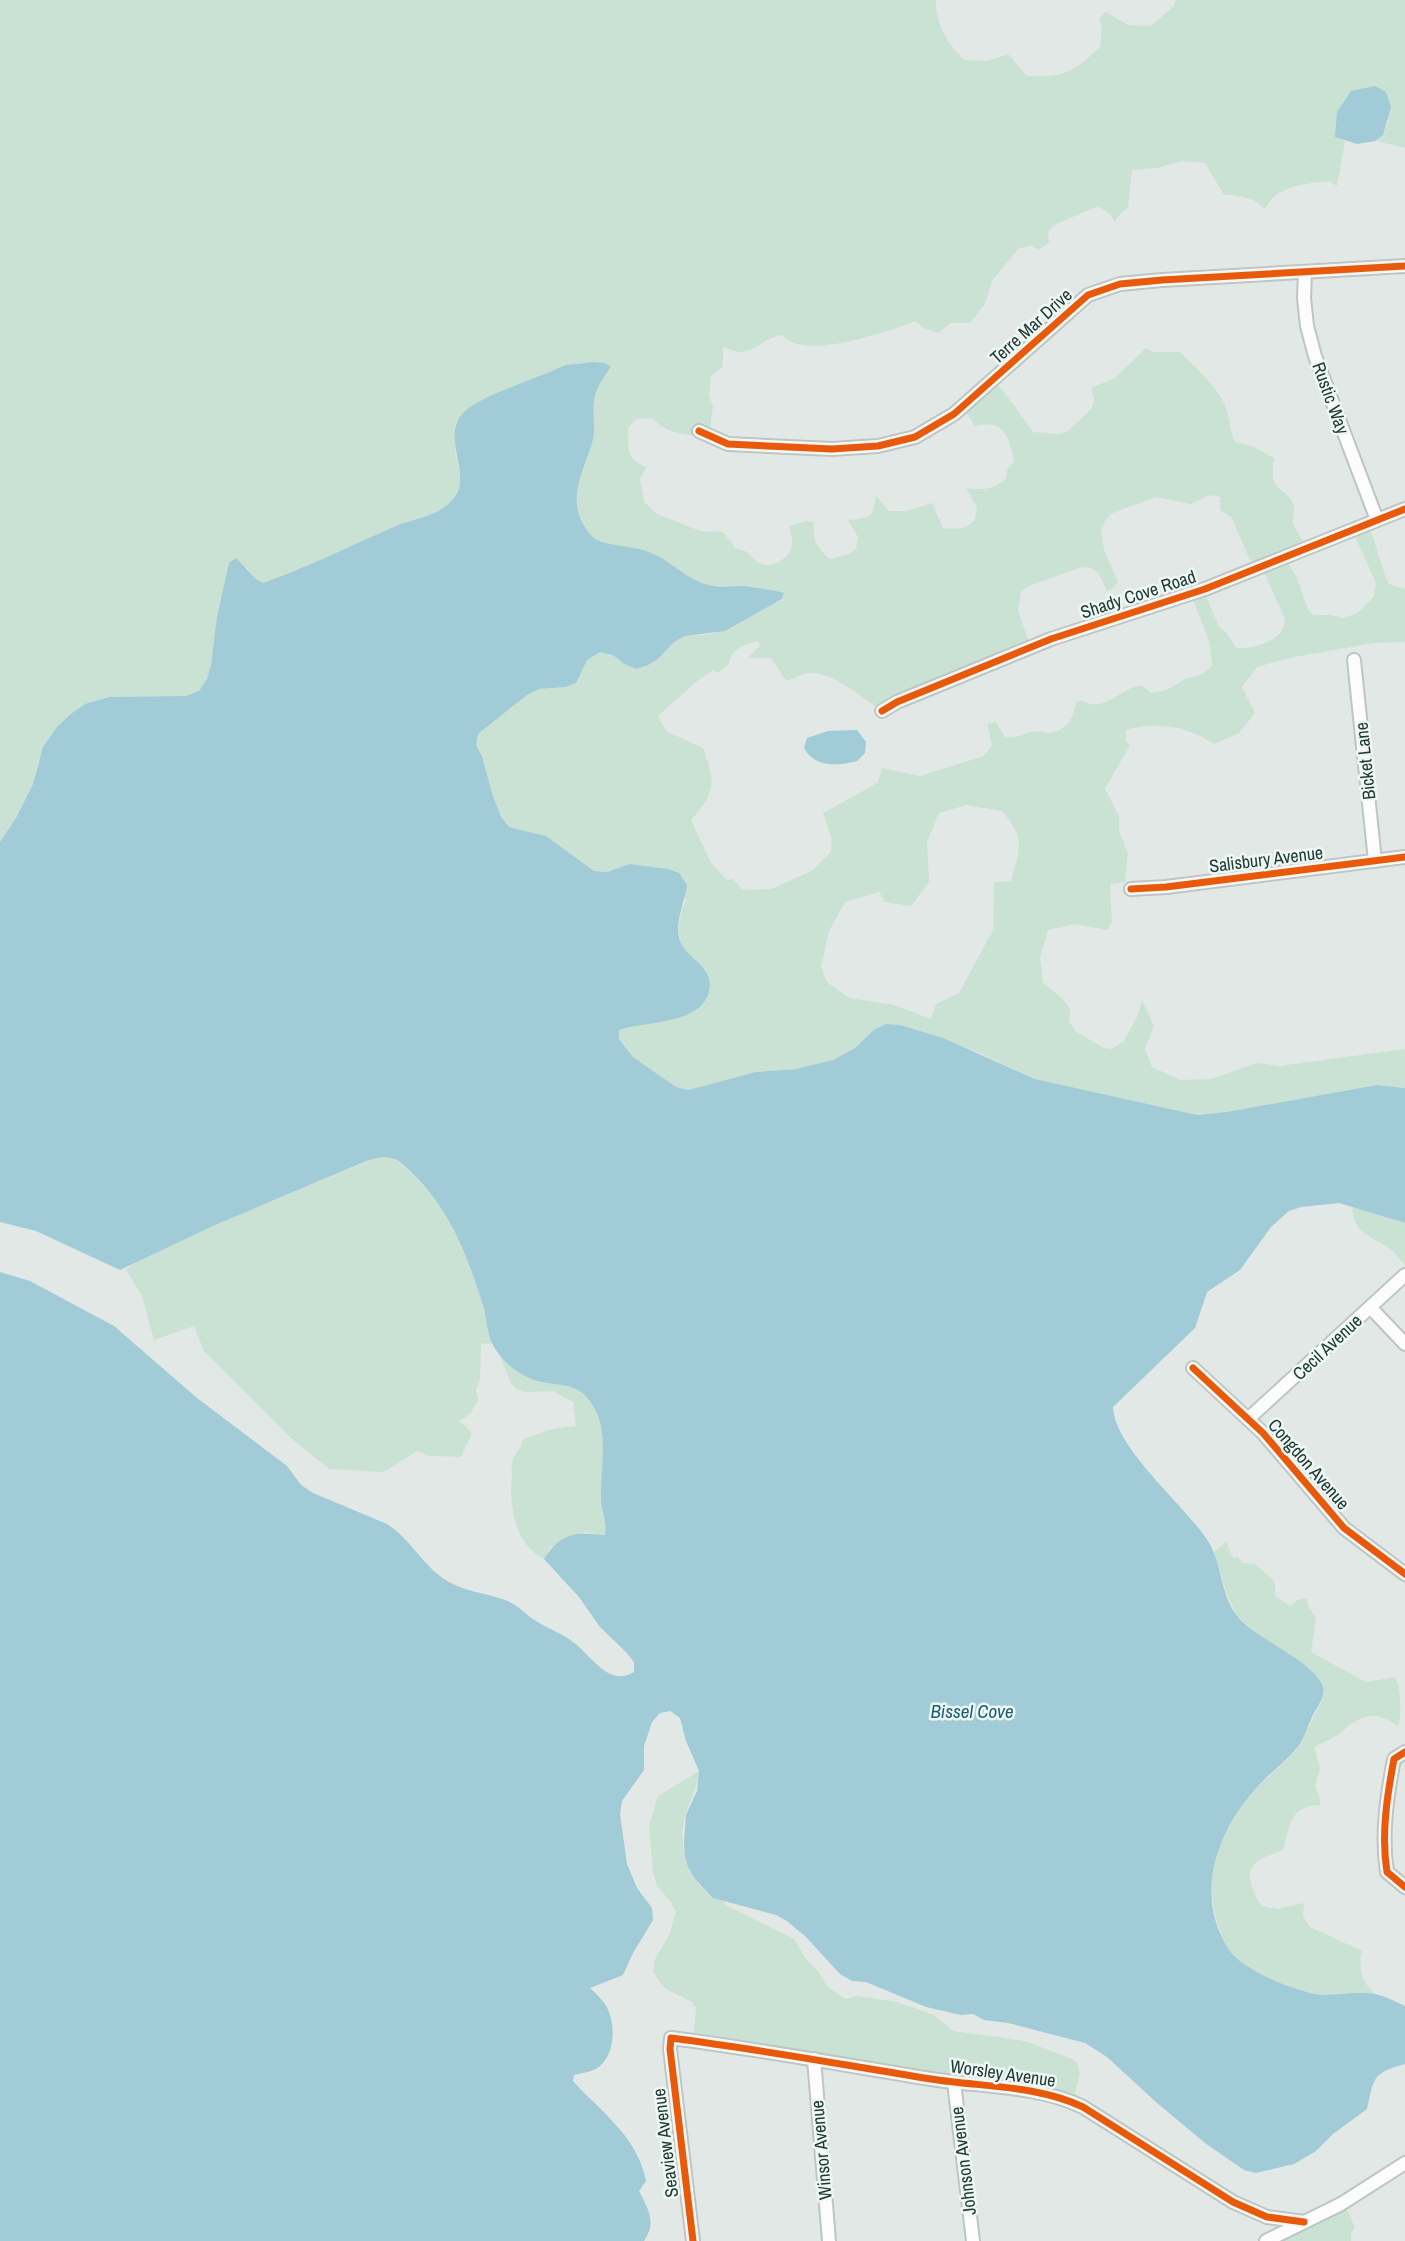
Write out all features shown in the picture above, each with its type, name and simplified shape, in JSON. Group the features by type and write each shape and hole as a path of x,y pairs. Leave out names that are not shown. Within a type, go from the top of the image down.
{"street":[{"name":"Terre Mar Drive","path":"699,431 728,444 793,448 878,446 915,437 964,406 1088,295 1120,284 1405,266"},
{"name":"Rustic Way","path":"1306,273 1307,326 1312,346 1377,520"},
{"name":"Shady Cove Road","path":"883,711 897,702 1051,639 1205,589 1405,509"},
{"name":"Bicket Lane","path":"1354,660 1376,861"},
{"name":"Salisbury Avenue","path":"1131,889 1405,857"},
{"name":"Cecil Avenue","path":"1248,1419 1405,1275"},
{"path":"1370,1307 1405,1344"},
{"name":"Congdon Avenue","path":"1193,1368 1248,1419 1344,1528 1405,1574"},
{"path":"1403,1754 1394,1759 1384,1851 1387,1872 1405,1887"},
{"name":"Worsley Avenue","path":"671,2042 671,2038 695,2041 1067,2099 1233,2202 1267,2217 1304,2222"},
{"name":"Seaview Avenue","path":"671,2042 693,2241"},
{"name":"Winsor Avenue","path":"814,2059 830,2241"},
{"name":"Johnson Avenue","path":"954,2082 973,2241"},
{"path":"1273,2240 1341,2204 1405,2164"}],"green space":[{"path":"0,0 936,0 938,18 944,33 964,60 988,61 1008,54 1027,76 1051,76 1075,68 1100,47 1102,27 1099,18 1106,12 1128,25 1151,26 1174,6 1176,0 1405,0 1405,148 1376,141 1383,135 1389,119 1335,137 1345,141 1337,186 1329,181 1293,187 1277,194 1266,208 1263,208 1250,199 1224,195 1205,163 1181,161 1157,168 1132,170 1128,208 1115,221 1098,206 1054,225 1048,232 1049,243 1038,250 1032,246 1019,248 992,281 985,304 970,323 950,323 939,333 923,328 916,321 867,337 827,345 808,346 793,343 783,335 746,351 738,352 723,347 723,367 711,376 709,396 713,406 709,437 671,431 653,418 636,419 628,428 632,457 647,467 640,478 644,502 657,514 700,531 723,532 736,549 747,552 764,565 778,562 789,552 792,540 789,526 814,522 816,543 830,559 849,554 856,549 858,537 848,520 869,516 876,496 889,511 906,511 932,503 943,528 960,528 975,520 977,508 966,488 982,489 996,485 1006,479 1007,470 1014,461 1002,430 994,425 975,426 961,404 991,377 1033,432 1058,434 1067,432 1092,408 1094,399 1091,388 1115,378 1146,348 1154,352 1180,352 1208,380 1225,405 1234,442 1252,446 1274,458 1273,479 1291,500 1294,509 1293,524 1308,548 1285,559 1296,576 1308,609 1313,615 1343,618 1358,613 1374,596 1376,583 1353,532 1368,525 1389,584 1405,589 1405,642 1373,643 1289,658 1257,667 1242,687 1255,713 1239,733 1214,744 1194,733 1172,727 1148,726 1126,730 1126,741 1130,745 1105,789 1119,816 1119,831 1128,853 1125,882 1110,884 1112,922 1107,930 1075,924 1048,930 1040,957 1043,983 1062,998 1070,1009 1069,1021 1075,1031 1104,1048 1112,1049 1124,1041 1138,1015 1142,1000 1154,1026 1145,1049 1152,1067 1180,1080 1212,1079 1257,1063 1279,1066 1405,1049 1405,1088 1377,1085 1197,1115 1035,1079 980,1053 900,1025 886,1024 875,1029 855,1048 833,1060 796,1069 756,1072 688,1090 676,1087 633,1057 619,1039 619,1030 684,1016 697,1009 707,996 709,978 687,952 679,937 679,923 686,900 668,869 630,864 607,872 594,871 546,836 509,827 501,817 476,745 478,734 527,695 539,689 565,687 576,683 587,659 600,651 613,655 623,663 658,659 674,642 685,636 712,634 782,600 784,594 752,587 701,583 649,552 602,543 586,531 579,520 577,492 593,431 595,396 599,384 611,368 605,363 566,365 472,406 462,414 455,426 460,488 444,508 420,520 394,526 362,543 263,583 247,568 229,563 217,616 211,665 207,679 199,691 186,696 109,697 85,704 72,713 39,759 33,784 0,842","holes":["1210,495 1220,497 1220,510 1231,517 1254,569 1263,570 1285,619 1284,627 1275,638 1260,645 1236,648 1226,632 1219,627 1204,591 1191,595 1209,640 1212,665 1201,675 1161,691 1151,693 1141,685 1105,702 1089,704 1081,700 1076,702 1065,726 1055,732 1034,731 1005,737 996,722 987,724 992,745 984,756 920,776 882,768 878,782 823,813 832,840 831,852 813,870 772,889 742,890 733,879 727,880 711,863 691,820 706,801 711,786 710,770 703,748 666,731 658,716 697,681 713,670 718,673 729,664 739,648 758,641 760,645 748,658 771,658 786,681 808,673 828,676 884,712 1031,648 1018,611 1021,592 1031,585 1087,567 1098,574 1107,591 1112,589 1118,582 1104,550 1101,529 1110,514 1156,497 1191,504","966,805 1002,811 1015,829 1019,844 1011,881 994,882 993,930 959,993 936,1004 931,1019 894,1005 849,998 827,982 821,967 829,931 845,902 879,892 885,902 911,906 929,882 927,842 939,813"]},
{"path":"375,1158 390,1158 400,1162 428,1190 446,1215 466,1254 484,1306 493,1345 481,1344 480,1379 476,1390 478,1400 470,1414 459,1421 470,1430 471,1436 461,1457 429,1456 417,1451 384,1472 329,1469 291,1438 204,1351 194,1326 154,1340 142,1296 126,1270 138,1261 215,1225"},
{"path":"1352,1207 1405,1223 1405,1265 1391,1250 1359,1228"},
{"path":"500,1356 529,1378 577,1389 590,1399 598,1412 602,1427 601,1494 605,1535 585,1532 551,1547 544,1559 526,1544 516,1523 512,1499 512,1462 523,1439 553,1429 576,1426 573,1402 553,1391 525,1392 515,1388"},
{"path":"1226,1542 1233,1558 1238,1557 1242,1563 1255,1564 1271,1578 1275,1584 1275,1596 1291,1606 1297,1600 1307,1598 1308,1606 1316,1618 1311,1652 1366,1682 1395,1677 1399,1687 1398,1726 1386,1719 1370,1716 1351,1724 1338,1735 1314,1748 1320,1768 1315,1786 1320,1805 1310,1806 1297,1813 1290,1825 1283,1850 1257,1862 1250,1878 1262,1906 1278,1909 1304,1903 1303,1916 1310,1927 1362,1951 1362,1974 1375,1994 1316,1994 1264,1976 1232,1955 1216,1919 1212,1876 1223,1834 1244,1801 1300,1745 1321,1702 1308,1669 1257,1634 1237,1616 1226,1592 1214,1552"},
{"path":"699,1771 686,1813 683,1839 688,1866 702,1888 724,1901 727,1906 794,1939 828,1987 845,1999 857,1996 897,2002 934,2015 953,2031 1025,2041 1072,2059 1077,2063 1080,2073 1073,2100 693,2041 696,2009 692,2002 664,1988 653,1972 654,1961 669,1935 676,1913 671,1902 657,1886 653,1873 649,1826 658,1796"},
{"path":"1345,2205 1355,2228 1351,2233 1351,2241 1277,2241"}],"water":[{"path":"1375,86 1386,92 1391,107 1383,135 1375,141 1357,144 1335,137 1337,112 1351,91"},
{"name":"Bissel Cove","path":"605,363 611,367 595,396 592,443 578,486 577,507 589,533 602,542 649,552 709,585 752,587 784,593 782,599 725,631 685,636 674,642 658,659 636,669 613,655 600,652 587,660 576,683 565,687 539,689 527,695 478,734 476,745 482,756 492,793 501,817 509,827 546,836 594,871 607,872 630,864 668,869 679,873 687,885 679,918 679,938 684,949 702,966 708,976 709,992 701,1006 691,1013 668,1021 619,1030 619,1039 633,1057 676,1087 688,1090 756,1072 796,1069 833,1060 855,1048 875,1029 886,1024 900,1025 943,1038 1035,1079 1197,1115 1377,1085 1405,1088 1405,1223 1339,1203 1289,1211 1271,1227 1240,1270 1207,1292 1195,1328 1113,1407 1116,1423 1137,1457 1206,1538 1216,1557 1227,1598 1238,1617 1309,1669 1323,1687 1321,1700 1299,1745 1244,1803 1221,1842 1212,1885 1218,1929 1236,1958 1285,1985 1322,1995 1375,1994 1405,2006 1405,2064 1380,2074 1373,2084 1367,2109 1333,2134 1316,2151 1294,2164 1256,2173 1244,2170 1205,2143 1107,2057 1085,2043 1008,2023 984,2020 973,2014 961,2015 926,2007 866,1982 852,1981 840,1974 806,1937 787,1921 776,1915 713,1898 695,1879 685,1856 686,1815 697,1791 699,1771 686,1741 680,1718 670,1711 660,1713 652,1722 644,1746 644,1770 622,1801 620,1814 627,1864 637,1888 652,1908 653,1920 623,1975 590,1988 609,2011 612,2045 600,2066 574,2075 573,2081 617,2126 635,2151 646,2181 639,2191 651,2222 644,2241 0,2241 0,1272 30,1281 114,1326 197,1398 287,1466 301,1485 313,1493 387,1524 403,1537 432,1569 449,1582 513,1604 536,1621 569,1639 608,1673 625,1676 634,1672 634,1662 600,1627 579,1597 544,1559 557,1543 570,1536 605,1535 601,1498 603,1442 595,1409 578,1390 526,1377 500,1356 490,1338 484,1307 455,1232 436,1201 402,1163 383,1157 364,1162 215,1225 120,1270 36,1231 0,1222 0,842 33,784 43,747 57,727 85,704 109,697 186,696 199,691 207,679 211,665 217,616 229,563 236,558 263,583 399,525 439,511 453,499 459,489 455,434 463,413 493,395 566,365"},
{"path":"857,730 866,742 865,753 857,761 828,764 814,759 804,748 807,738 828,731"}],"cycle path":[{"path":"699,431 728,444 832,449 878,446 915,437 954,414 1088,295 1120,284 1405,266"},
{"path":"882,711 897,702 1051,639 1205,589 1405,509"},
{"path":"1131,889 1405,857"},
{"path":"1193,1368 1263,1433 1344,1528 1405,1574"},
{"path":"1405,1752 1394,1759 1385,1830 1387,1872 1405,1887"},
{"path":"693,2241 670,2049 671,2038 931,2079 1047,2094 1083,2107 1233,2202 1267,2217 1304,2222"}]}
